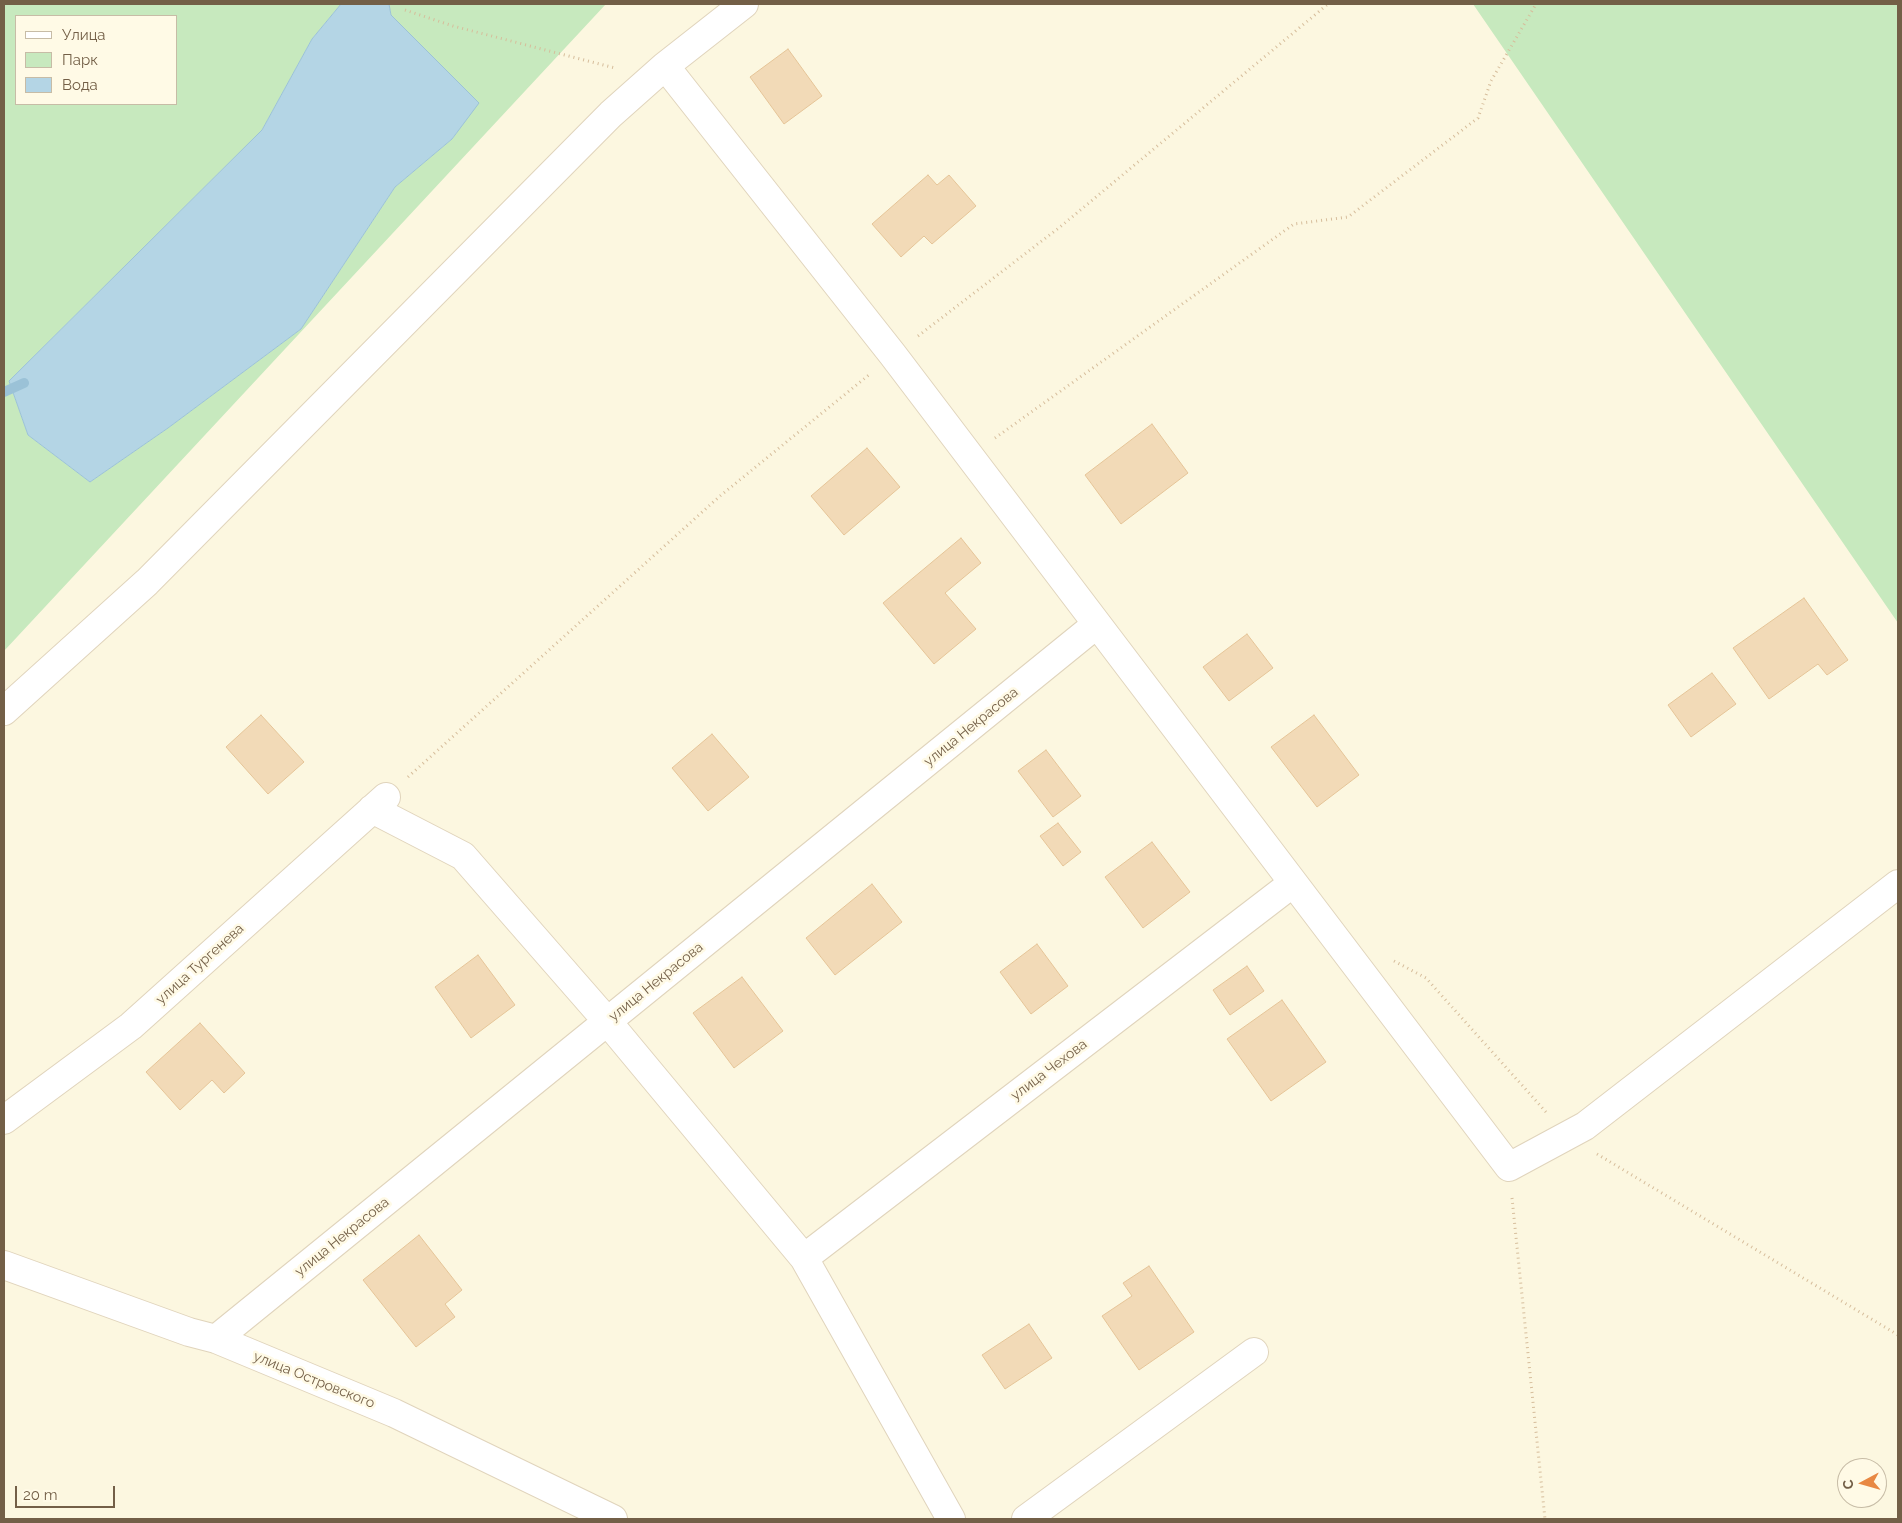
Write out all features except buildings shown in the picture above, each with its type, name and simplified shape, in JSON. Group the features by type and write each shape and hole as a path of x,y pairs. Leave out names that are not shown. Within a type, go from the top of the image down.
{"street":[{"path":"4,711 146,582 611,114 665,66 744,4"},
{"path":"665,66 893,355 1509,1167 1584,1126 1898,884"},
{"name":"улица Некрасова","path":"216,1339 1097,624"},
{"path":"379,802 463,856 608,1021 804,1258 951,1519"},
{"name":"улица Тургенева","path":"4,1120 131,1026 379,802"},
{"name":"улица Чехова","path":"804,1258 1294,883"},
{"name":"улица Островского","path":"4,1265 189,1332 216,1339 394,1412 613,1519"},
{"path":"1026,1519 1254,1352"}],"path":[{"path":"379,802 720,496 893,355 1060,227 1328,4"},
{"path":"970,456 1294,224 1348,217 1478,118 1491,81 1536,4"},
{"path":"405,10 453,26 611,68 665,66"},
{"path":"1509,1167 1545,1519"}],"green space":[{"path":"4,4 341,4 312,39 262,130 9,381 28,435 90,482 168,428 301,329 395,187 452,139 478,103 391,15 389,4 606,4 4,651"},
{"path":"1473,4 1898,4 1898,623"}],"water":[{"path":"341,4 389,4 391,15 479,103 452,139 395,187 301,329 168,428 90,482 28,435 9,381 262,130 312,39"}],"waterway":[{"path":"4,392 24,383"}]}
